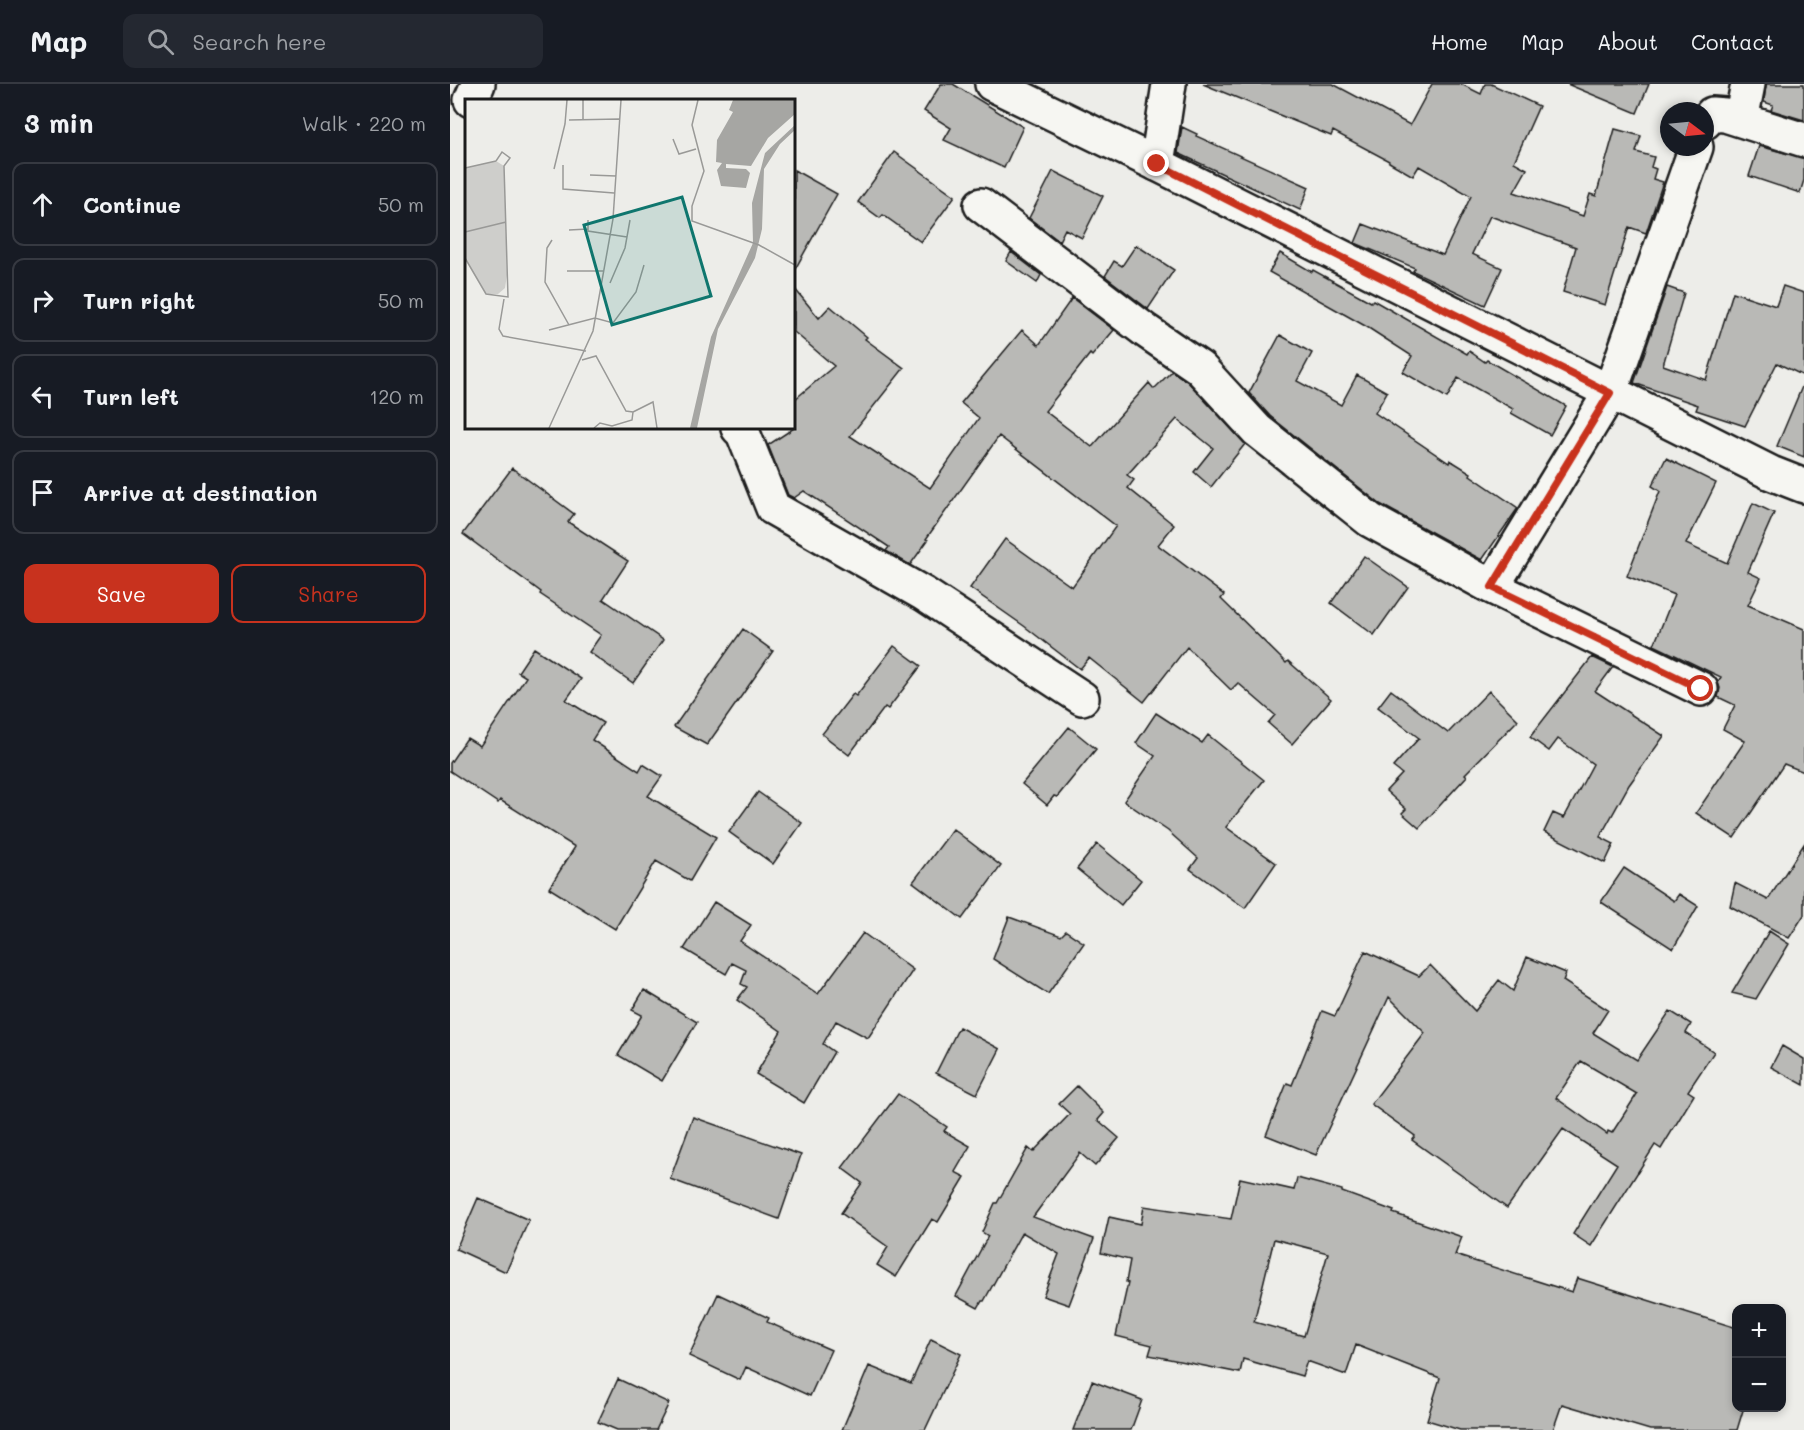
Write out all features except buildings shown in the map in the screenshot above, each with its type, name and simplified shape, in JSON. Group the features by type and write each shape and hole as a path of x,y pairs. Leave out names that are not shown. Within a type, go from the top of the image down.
{"street":[{"path":"471,99 478,84"},
{"path":"992,84 1157,164 1771,473 1804,486"},
{"path":"1157,164 1169,84"},
{"path":"1741,120 1748,84"},
{"path":"1714,114 1741,120 1804,140"},
{"path":"1492,587 1610,393 1693,156"},
{"path":"981,205 1146,331 1200,368 1257,430 1370,520 1492,587 1701,689"},
{"path":"739,429 743,433 773,508 924,594 1082,698"}],"route":[{"path":"1157,164 1610,393 1492,587 1701,689"}]}
